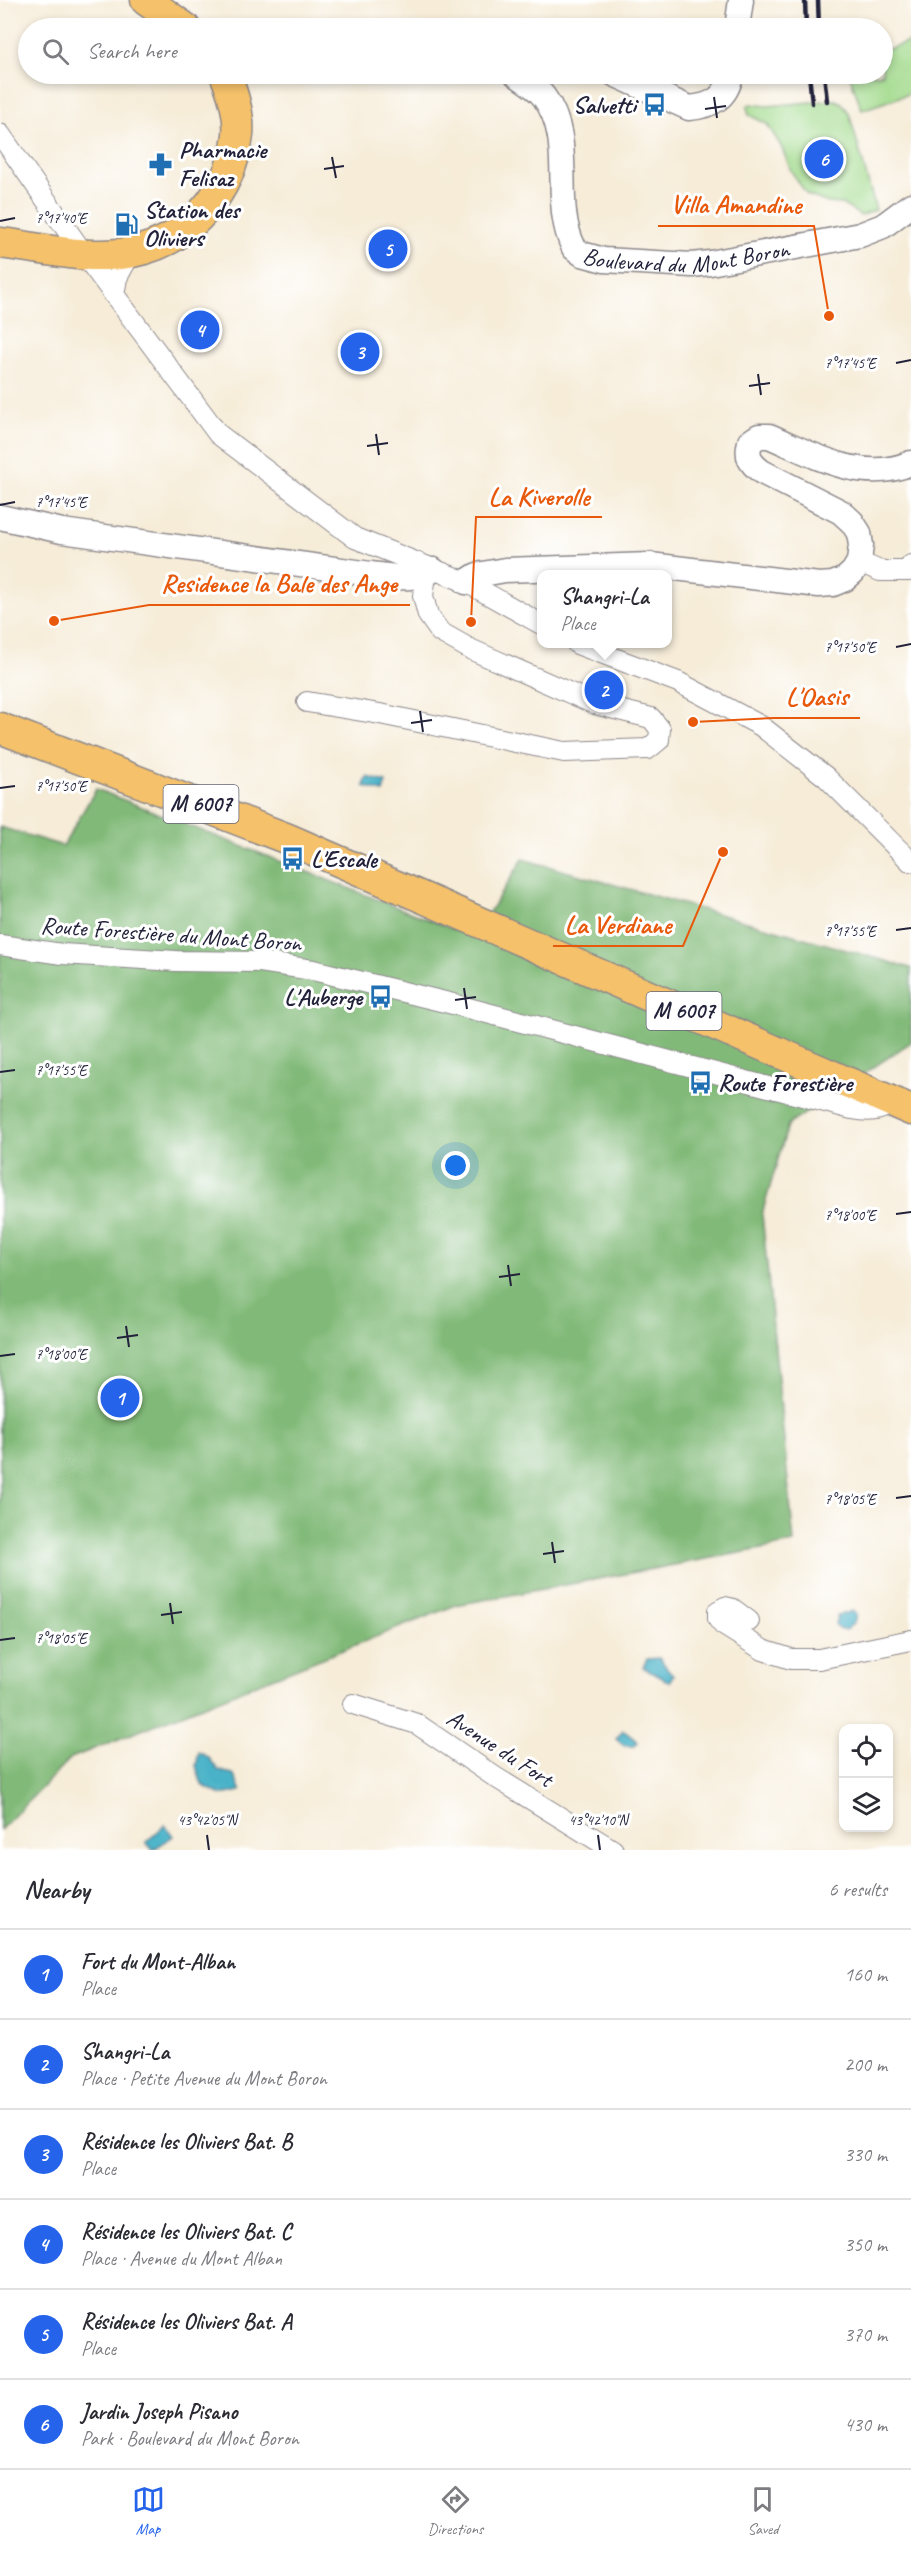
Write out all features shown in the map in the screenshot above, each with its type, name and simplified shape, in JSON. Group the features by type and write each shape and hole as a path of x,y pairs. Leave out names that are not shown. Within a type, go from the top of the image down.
{"main road":[{"path":"146,0 171,18"},
{"path":"0,243 83,253 131,252 172,238 188,227 202,214 220,189 228,173 238,135 234,97 229,84"},
{"name":"M 6007","path":"0,728 288,839 902,1106"}],"street":[{"path":"738,18 741,0"},
{"name":"Boulevard du Mont Boron","path":"529,84 543,95 556,117 560,132 566,225 574,248 590,257 604,260 692,265 718,262 860,235 883,226 911,205"},
{"path":"636,84 689,108 700,107 719,99 729,84"},
{"path":"0,135 83,253 218,434 356,538 430,572 466,582 537,622"},
{"path":"114,295 117,278 131,252"},
{"path":"466,582 477,575 505,570 650,565 819,585 833,584 845,579 859,562 861,544 859,533 852,522 841,512 762,472 752,464 747,453 750,442 759,436 769,436 845,468 863,471 878,472 911,463"},
{"path":"0,517 62,531 140,540 370,574 406,577 430,572"},
{"path":"859,562 880,571 910,569"},
{"path":"307,702 380,714 564,752 648,749 659,740 660,729 651,718 595,704 470,649 440,632 428,615 423,596 430,572"},
{"path":"588,648 678,682 760,726 826,777 911,862"},
{"name":"Route Forestière du Mont Boron","path":"0,945 73,955 176,961 260,962 313,970 449,1003 852,1109 868,1112 902,1106"},
{"path":"749,1621 733,1609 724,1607 717,1611 718,1619 723,1625 764,1650 791,1659 819,1659 911,1640"},
{"name":"Avenue du Fort","path":"353,1704 417,1724 495,1778 613,1850"}],"green space":[{"path":"911,41 911,93 862,110 853,84 893,84 893,47"},
{"path":"835,100 842,103 849,113 876,210 861,216 842,204 828,203 807,195 791,171 781,146 767,124 749,115 747,107 750,104 767,106"},
{"path":"96,789 473,937 523,859 911,968 911,1042 788,1125 762,1214 794,1543 456,1605 71,1758 0,1830 0,827 63,846"}],"water":[{"path":"367,777 386,782 383,792 364,786"},
{"path":"852,1611 856,1614 854,1623 845,1630 841,1630 835,1624 837,1616"},
{"path":"659,1658 673,1675 669,1682 643,1667 647,1659"},
{"path":"623,1730 638,1742 635,1746 625,1746 616,1739"},
{"path":"199,1752 209,1758 219,1771 233,1774 241,1791 221,1795 202,1785 196,1766"},
{"path":"165,1825 173,1836 153,1850 146,1842"}],"railway":[{"path":"805,0 806,18"},
{"path":"818,0 819,18"},
{"path":"810,84 812,103"},
{"path":"825,84 827,101"}],"place":[{"name":"Salvetti","path":"654,105"},
{"name":"Jardin Joseph Pisano","path":"824,159"},
{"name":"Pharmacie Felisaz","path":"161,164"},
{"name":"Station des Oliviers","path":"126,224"},
{"name":"Résidence les Oliviers Bat. A","path":"388,249"},
{"name":"Villa Amandine","path":"829,316"},
{"name":"Résidence les Oliviers Bat. C","path":"200,330"},
{"name":"Résidence les Oliviers Bat. B","path":"360,352"},
{"name":"Residence la Bale des Ange","path":"54,621"},
{"name":"La Kiverolle","path":"471,622"},
{"name":"Shangri-La","path":"604,690"},
{"name":"L'Oasis","path":"693,722"},
{"name":"La Verdiane","path":"723,852"},
{"name":"L'Escale","path":"293,859"},
{"name":"L'Auberge","path":"380,997"},
{"name":"Route Forestière","path":"700,1083"},
{"name":"Fort du Mont-Alban","path":"120,1398"}]}
